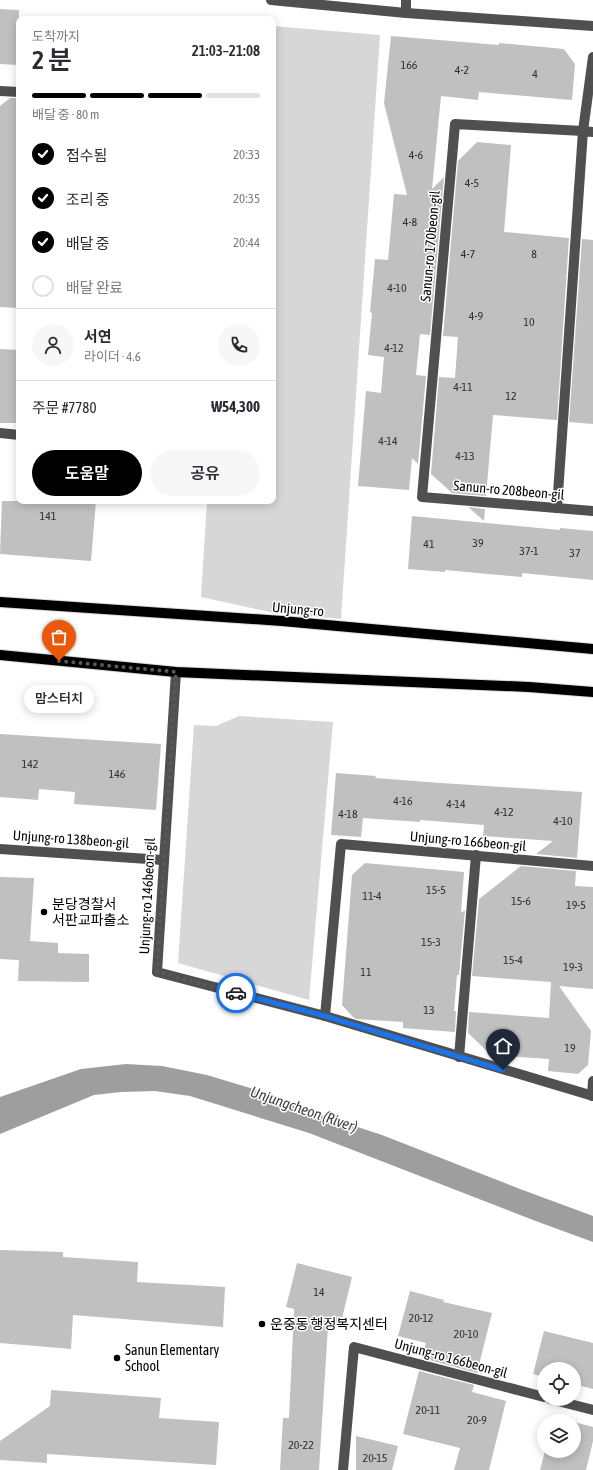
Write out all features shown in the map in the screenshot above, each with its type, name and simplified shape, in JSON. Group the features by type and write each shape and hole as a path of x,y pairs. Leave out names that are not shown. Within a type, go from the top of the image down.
{"main road":[{"name":"Unjung-ro","path":"0,602 290,622 593,649"},
{"path":"0,655 176,672 521,687 593,692"}],"street":[{"path":"271,0 406,13 593,26"},
{"path":"406,0 406,13"},
{"path":"557,508 593,57"},
{"path":"0,91 16,92"},
{"name":"Sanun-ro 170beon-gil","path":"422,497 455,124 588,131"},
{"path":"0,433 16,434"},
{"name":"Sanun-ro 208beon-gil","path":"422,497 593,511"},
{"name":"Unjung-ro 146beon-gil","path":"176,672 157,972 325,1016 592,1096 593,1081"},
{"name":"Unjung-ro 166beon-gil","path":"325,1016 341,844 593,866"},
{"name":"Unjung-ro 138beon-gil","path":"0,849 163,860"},
{"path":"459,1057 476,856"},
{"name":"Unjung-ro 166beon-gil","path":"342,1470 354,1347 537,1396"},
{"path":"577,1406 593,1410"}],"shaded area":[{"path":"276,26 380,35 341,619 270,612 201,597 207,504 276,504"},
{"path":"239,716 333,722 309,1000 178,963 194,725 216,726"},
{"path":"126,1064 162,1066 207,1075 250,1088 309,1111 382,1135 593,1216 593,1242 309,1133 190,1096 155,1091 121,1092 94,1095 0,1134 0,1097 81,1069"}],"building":[{"path":"0,9 19,10 19,16 16,16 16,65 0,64"},
{"path":"391,36 564,49 575,64 572,100 479,92 478,100 441,96 432,189 444,177 430,335 420,334 416,375 426,376 418,464 412,458 409,490 358,486 366,391 381,393 384,357 368,355 375,259 388,260 394,194 407,195 384,103"},
{"path":"10,98 16,98 16,308 0,307 0,106"},
{"path":"477,142 511,145 504,232 569,238 557,420 493,415 486,496 452,493 431,474 439,377 455,378 458,337 443,336 458,161"},
{"path":"582,239 593,240 593,424 569,422"},
{"path":"0,349 16,350 16,423 0,423"},
{"path":"2,501 16,501 16,504 96,504 91,561 0,554"},
{"path":"468,507 485,509 484,521"},
{"path":"412,516 560,530 560,528 593,531 593,580 522,573 522,577 445,570 445,572 408,569"},
{"path":"0,734 161,744 156,810 74,804 75,792 39,789 38,800 0,797"},
{"path":"336,773 376,776 375,778 582,792 577,858 536,854 553,841 483,836 484,825 420,820 420,822 363,818 361,837 331,835"},
{"path":"365,863 464,872 461,913 465,910 454,1011 456,1011 455,1032 403,1028 403,1022 356,1019 342,1005 352,875"},
{"path":"521,866 576,871 575,886 593,887 593,989 559,986 591,1031 588,1065 578,1074 548,1071 549,1059 491,1055 468,1033 469,1012 549,1018 551,982 472,976 479,899"},
{"path":"0,877 34,878 30,941 58,943 58,953 89,954 89,982 18,981 19,960 0,959"},
{"path":"0,1250 63,1252 63,1257 138,1262 137,1282 225,1287 223,1327 73,1315 71,1349 0,1343"},
{"path":"297,1263 352,1277 340,1327 328,1326 319,1470 280,1470 283,1418 289,1418 294,1309 286,1307"},
{"path":"410,1291 444,1300 443,1302 492,1313 477,1373 422,1358 426,1343 398,1336"},
{"path":"544,1331 593,1343 593,1389 581,1386 581,1362 537,1362 537,1375 533,1374"},
{"path":"419,1371 474,1385 472,1392 506,1401 489,1470 454,1470 460,1448 403,1434"},
{"path":"51,1390 161,1398 159,1418 219,1422 216,1465 47,1454 47,1463 0,1460 0,1441 50,1406"},
{"path":"581,1424 593,1427 593,1441 586,1470 540,1470 543,1458 581,1458"},
{"path":"356,1436 398,1446 392,1470 356,1470"}],"way so far":[{"path":"59,661 176,672 157,972 236,993"}],"place":[{"name":"맘스터치","path":"59,661"},
{"name":"분당경찰서 서판교파출소","path":"44,912"},
{"name":"운중동 행정복지센터","path":"262,1324"},
{"name":"Sanun Elementary School","path":"117,1358"}],"route":[{"path":"236,993 325,1016 503,1070"}],"water label":[{"name":"Unjungcheon (River)","path":"304,1109"}]}
